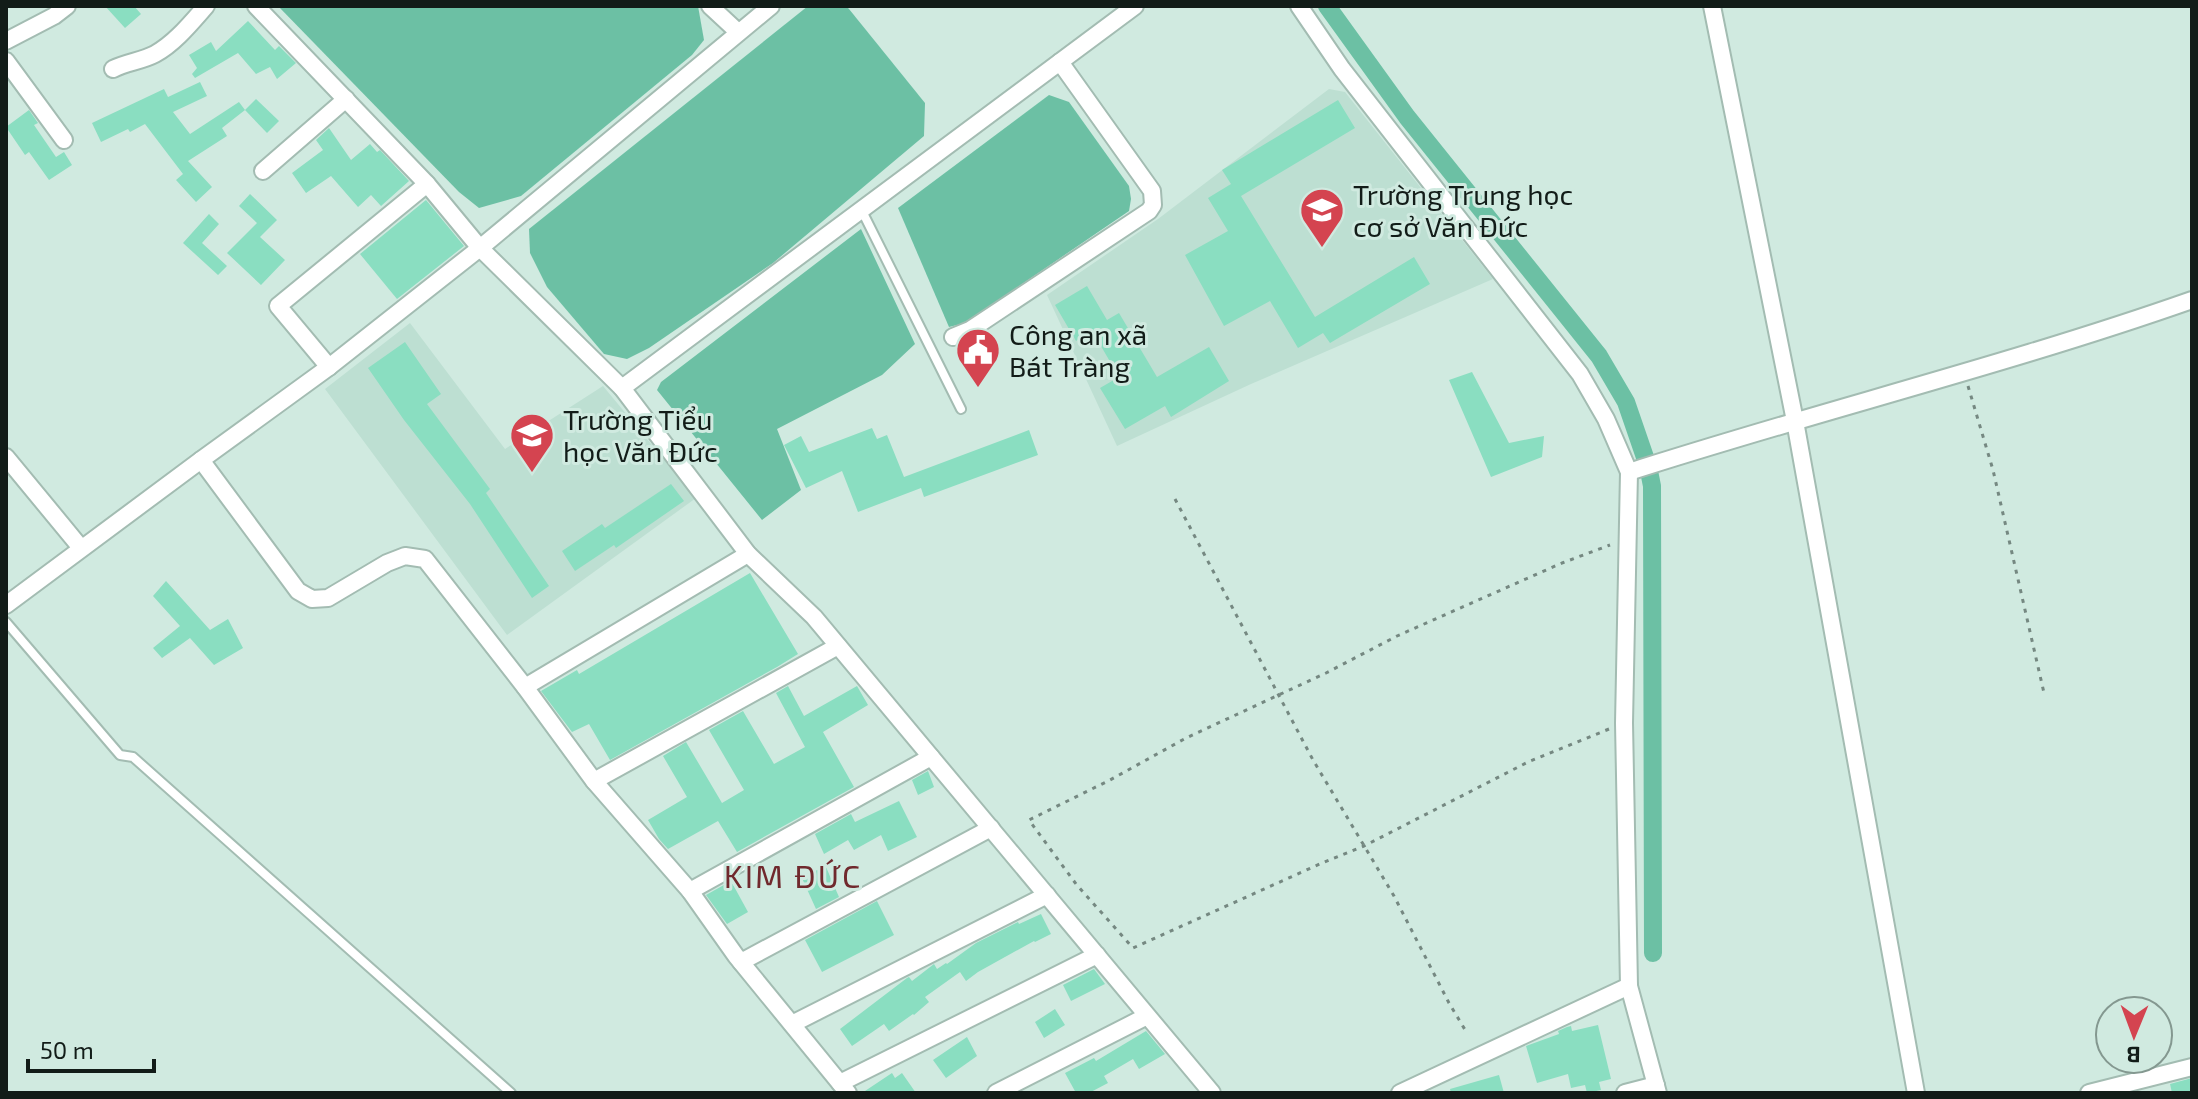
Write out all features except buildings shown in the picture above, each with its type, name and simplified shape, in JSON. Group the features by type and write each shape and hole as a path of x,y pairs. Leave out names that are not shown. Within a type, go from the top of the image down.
{"street":[{"path":"6,41 67,6"},
{"path":"113,69 156,53 180,34 206,6"},
{"path":"256,6 427,184 480,248 622,388 748,554 814,617 1212,1093"},
{"path":"710,6 738,32"},
{"path":"6,605 329,367 480,248 771,6"},
{"path":"622,388 1135,6"},
{"path":"1299,6 1342,69 1580,374 1634,471 1628,538 1624,723 1629,986 1657,1089 1625,1093"},
{"path":"1712,6 1795,421 1916,1093"},
{"path":"6,61 64,140"},
{"path":"953,337 970,330 1149,211 1153,205 1152,191 1060,62"},
{"path":"263,171 346,99"},
{"path":"329,367 278,306 427,184"},
{"path":"1634,471 2112,328 2192,300"},
{"path":"6,457 81,548"},
{"path":"201,460 298,591 312,599 328,598 387,563 405,556 425,559 594,781 690,891 741,962 844,1088 1097,955"},
{"path":"525,687 748,554"},
{"path":"594,781 838,646"},
{"path":"690,891 931,757"},
{"path":"741,962 991,828"},
{"path":"792,1024 1047,895"},
{"path":"1403,1092 1629,986"},
{"path":"996,1093 1147,1016"},
{"path":"2089,1093 2192,1067"}],"lane":[{"path":"861,210 961,409"},
{"path":"6,622 120,755 133,757 511,1093"}],"path":[{"path":"1964,371 1993,470 2044,693"},
{"path":"1175,499 1313,760 1394,896 1467,1033"},
{"path":"1624,723 1528,762 1364,846 1133,948 1076,884 1029,820 1186,738 1326,673 1397,636 1562,563 1628,538"}],"shaded area":[{"path":"278,6 698,6 704,40 692,55 521,196 479,208 459,192"},
{"path":"808,6 846,6 849,9 925,103 924,136 773,263 649,348 627,359 604,354 547,287 530,253 529,229"},
{"name":"Trường Trung học cơ sở Văn Đức","path":"1329,89 1345,92 1493,279 1117,446 1047,295 1158,219"},
{"path":"1049,95 1069,102 1129,186 1129,211 965,323 949,327 898,208"},
{"path":"861,229 915,344 882,375 777,429 801,490 762,520 657,390 661,382"},
{"name":"Trường Tiểu học Văn Đức","path":"410,323 505,449 603,386 696,498 507,635 325,389"}],"waterway":[{"path":"1327,6 1407,117 1599,356 1626,402 1652,486 1653,953"}],"place":[{"name":"Trường Trung học cơ sở Văn Đức","path":"1322,249"},
{"name":"Công an xã Bát Tràng","path":"978,389"},
{"name":"Trường Tiểu học Văn Đức","path":"532,474"}],"district":[{"name":"KIM ĐỨC","path":"793,875"}]}
